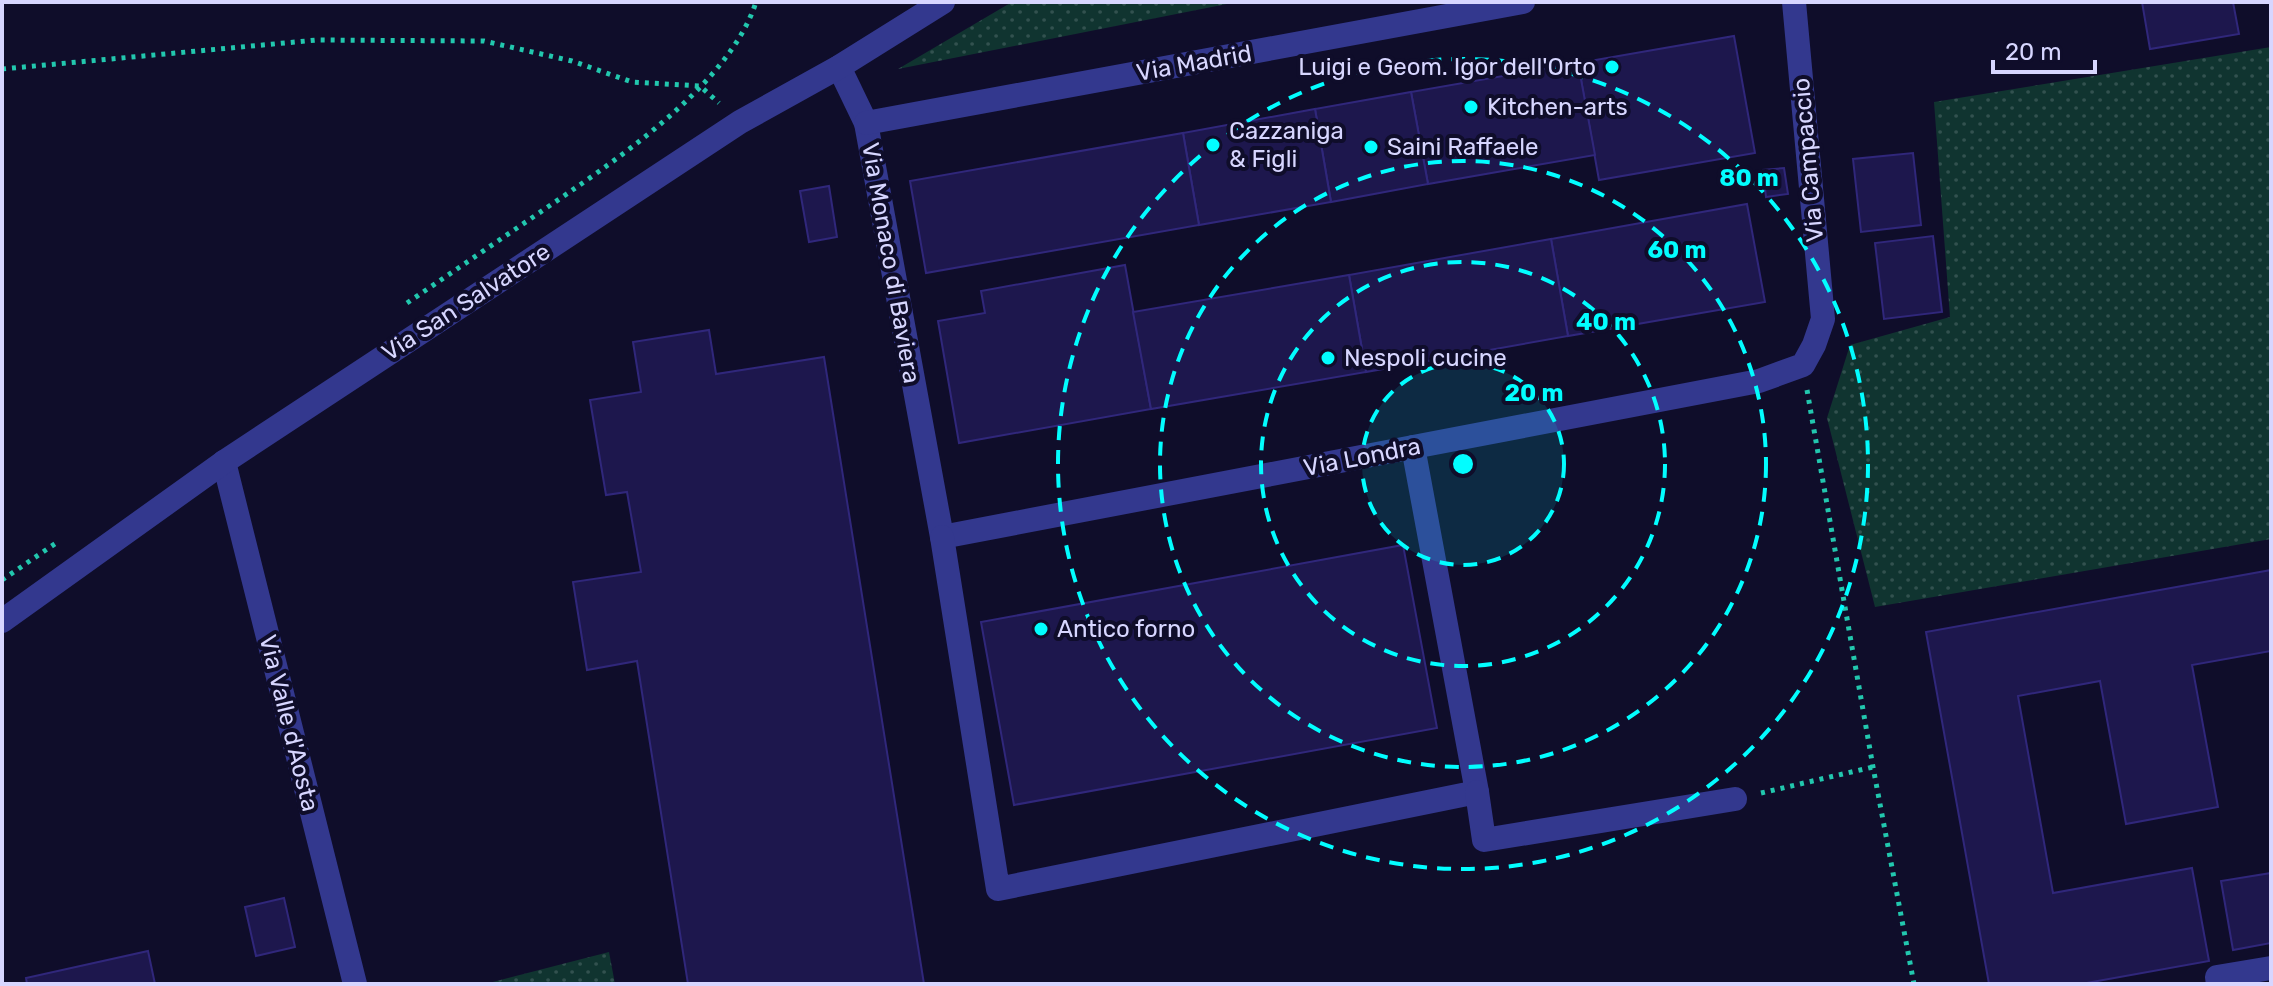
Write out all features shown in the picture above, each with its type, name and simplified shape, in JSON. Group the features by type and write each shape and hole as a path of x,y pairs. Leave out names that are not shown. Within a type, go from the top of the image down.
{"street":[{"name":"Via San Salvatore","path":"2,621 224,462 740,122 839,67 943,2"},
{"name":"Via Madrid","path":"866,123 1523,2"},
{"name":"Via Campaccio","path":"1794,2 1823,319 1803,365"},
{"name":"Via Monaco di Baviera","path":"839,67 866,123 942,537"},
{"name":"Via Londra","path":"942,537 1759,381 1803,365"},
{"path":"1413,447 1484,840 1735,799"},
{"name":"Via Valle d'Aosta","path":"224,462 355,984"},
{"path":"942,537 998,889 1477,792"},
{"path":"2218,981 2271,968"}],"path":[{"path":"2,69 317,40 484,41 572,61 632,82 700,86 741,34 756,2"},
{"path":"1803,365 1914,984"},
{"path":"1735,799 1873,767"}],"green space":[{"path":"1012,2 1237,2 898,69"},
{"path":"2271,47 2271,539 1875,607 1827,418 1850,345 1950,317 1934,102"},
{"path":"609,952 615,984 485,984"}],"building":[{"path":"2142,2 2233,2 2239,34 2150,49"},
{"path":"1734,36 1755,153 1599,180 1578,63"},
{"path":"1578,63 1595,155 1428,184 1411,92"},
{"name":"Saini Raffaele","path":"1411,92 1428,184 1331,202 1315,109"},
{"path":"1315,109 1331,202 1199,225 1183,133"},
{"path":"1183,133 1199,225 926,273 910,181"},
{"path":"1913,153 1921,225 1861,232 1853,159"},
{"path":"1784,168 1788,194 1766,197 1763,170"},
{"path":"829,186 837,237 809,242 800,191"},
{"path":"1747,204 1765,302 1568,336 1551,239"},
{"path":"1933,236 1942,312 1884,319 1875,243"},
{"path":"1551,239 1568,336 1366,372 1349,275"},
{"path":"1125,265 1151,409 959,443 938,321 985,313 981,291"},
{"path":"1349,275 1366,372 1151,409 1133,312"},
{"path":"709,330 716,374 824,357 924,984 688,984 637,661 587,670 573,582 641,572 627,492 606,495 590,400 641,392 633,342"},
{"path":"1403,545 1437,728 1014,805 981,622"},
{"path":"2271,570 2271,651 2192,665 2218,807 2126,824 2100,681 2018,696 2053,893 2192,868 2209,961 2081,984 1989,984 1926,632"},
{"path":"2271,873 2271,943 2233,950 2221,881"},
{"path":"284,898 295,947 256,956 245,907"},
{"path":"148,951 155,984 27,984 26,978"}],"place":[{"name":"Luigi e Geom. Igor dell'Orto","path":"1612,67"},
{"name":"Kitchen-arts","path":"1471,107"},
{"name":"Cazzaniga & Figli","path":"1213,145"},
{"name":"Saini Raffaele","path":"1371,147"},
{"name":"Nespoli cucine","path":"1328,358"},
{"name":"Antico forno","path":"1041,629"}]}
